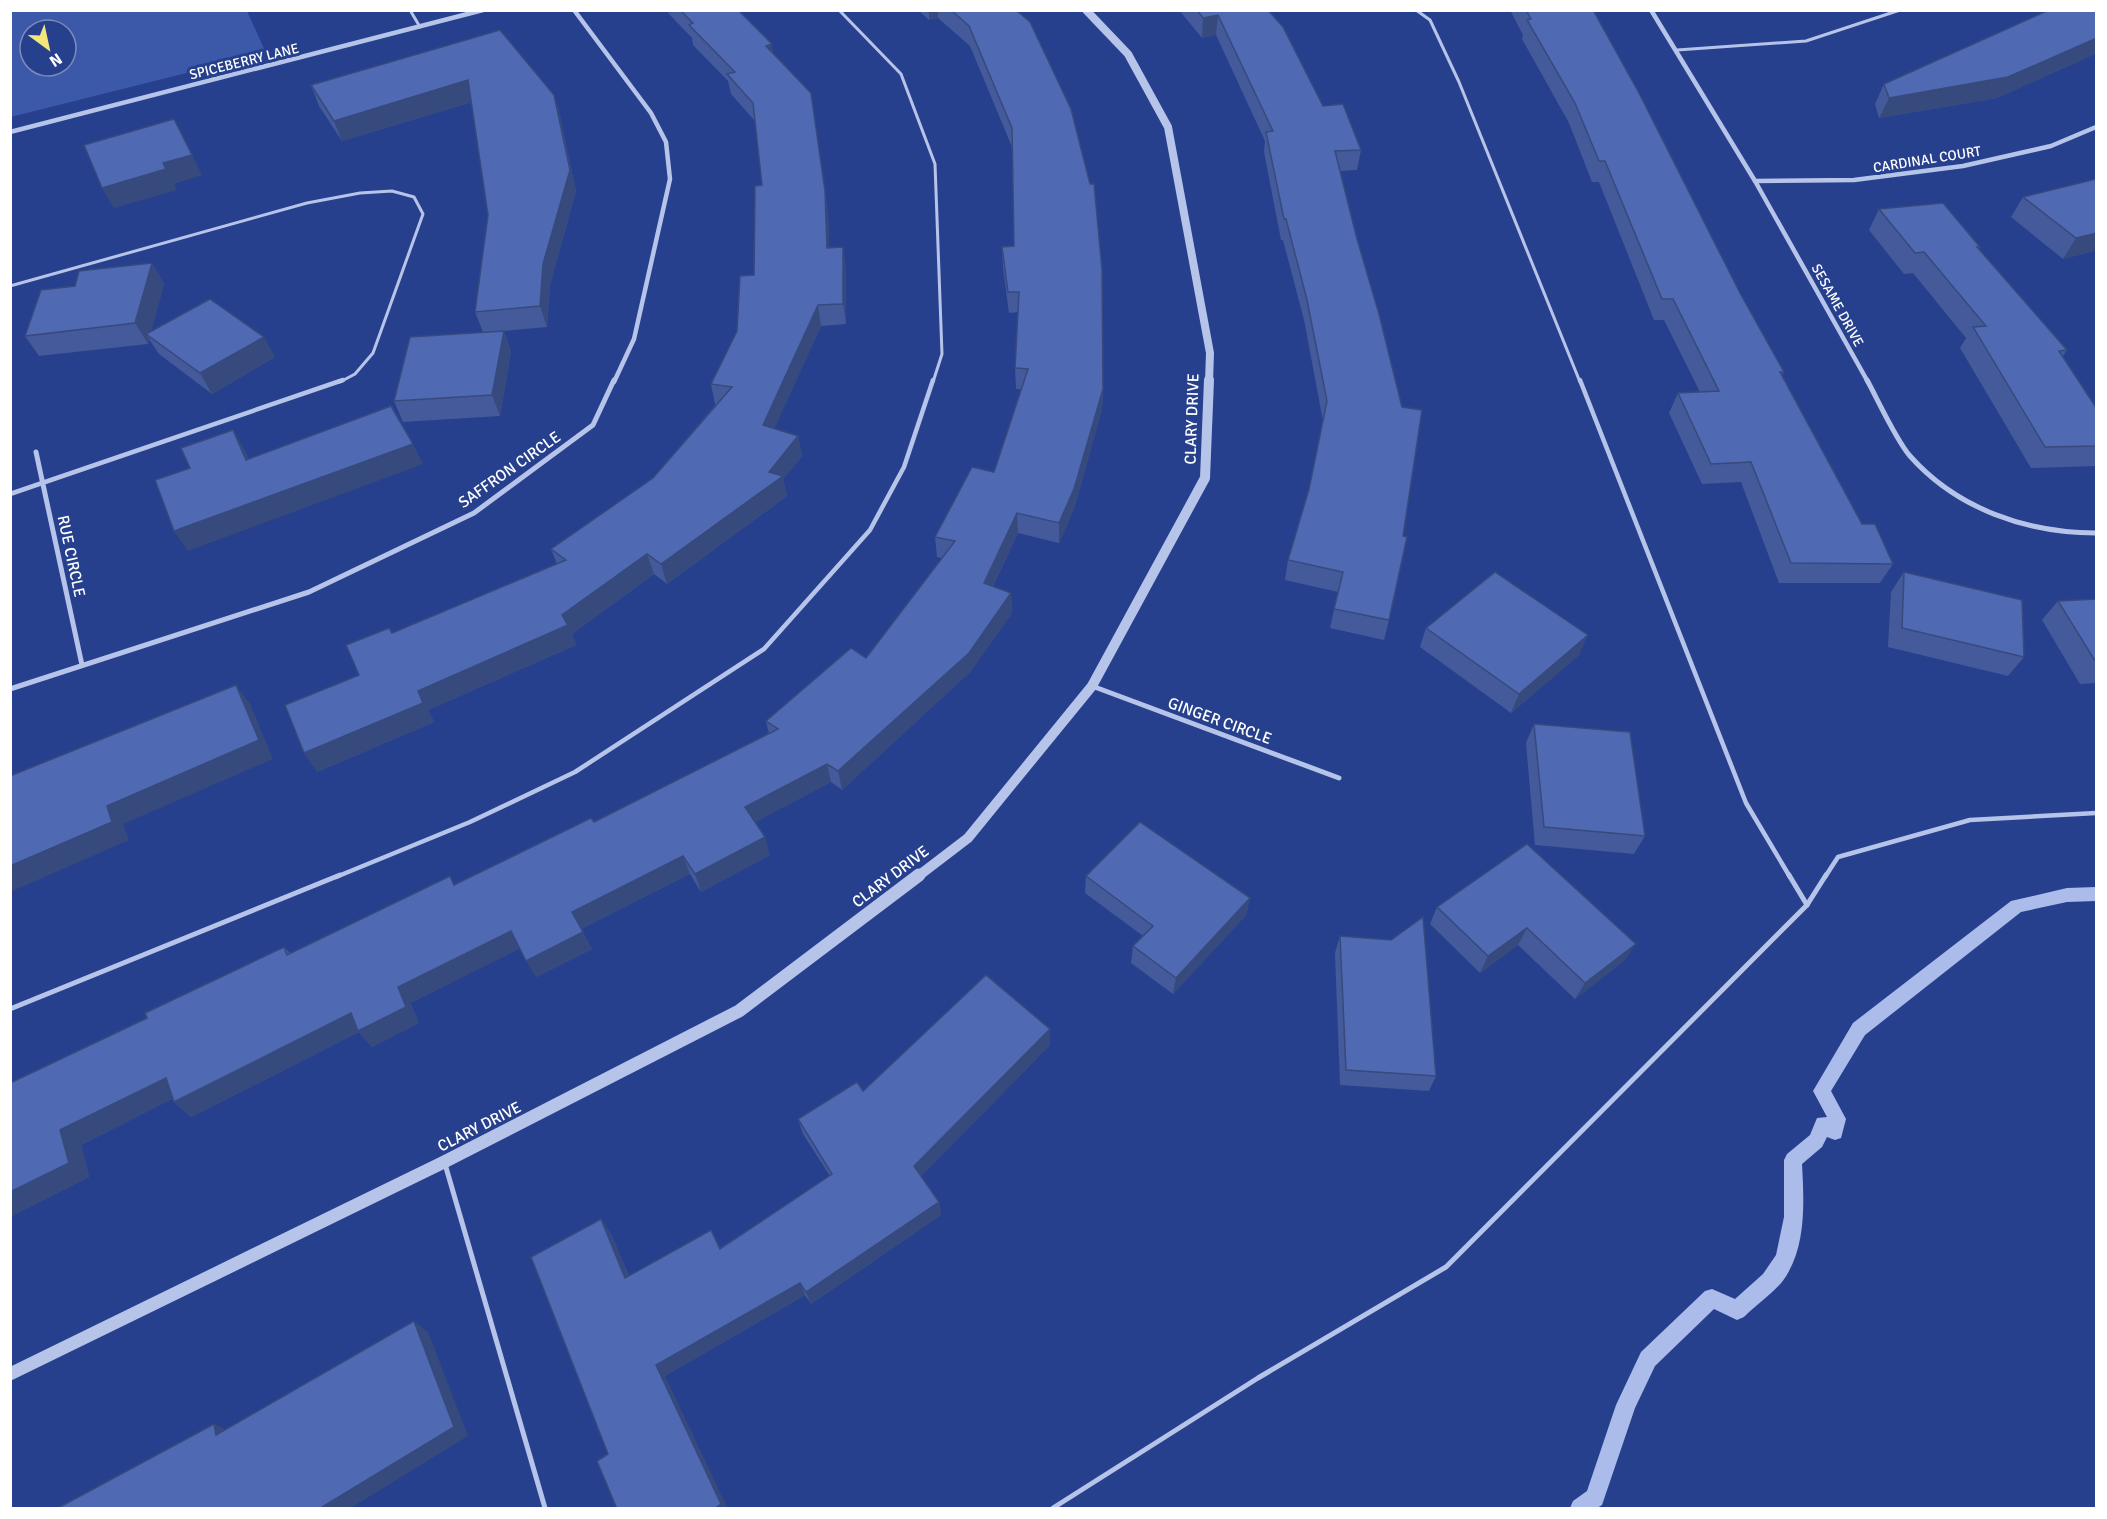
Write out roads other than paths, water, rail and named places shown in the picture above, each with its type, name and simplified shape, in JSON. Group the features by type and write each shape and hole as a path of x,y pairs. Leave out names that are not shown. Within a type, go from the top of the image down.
{"street":[{"name":"SPICEBERRY LANE","path":"10,132 483,10"},
{"name":"SAFFRON CIRCLE","path":"10,689 309,592 474,513 593,425 634,339 670,179 666,142 651,113 574,10"},
{"name":"CLARY DRIVE","path":"10,1374 444,1162 739,1011 968,838 1092,686 1205,478 1210,353 1168,127 1128,54 1086,10"},
{"name":"SESAME DRIVE","path":"1651,10 1755,181 1909,455 1934,480 1982,510 2017,523 2069,534 2097,532"},
{"name":"CARDINAL COURT","path":"1755,181 1854,180 1963,166 2051,146 2097,127"},
{"name":"RUE CIRCLE","path":"36,452 82,665"},
{"name":"GINGER CIRCLE","path":"1092,686 1339,778"}],"lane":[{"path":"410,10 420,27"},
{"path":"10,1009 470,822 575,772 764,649 870,530 904,467 942,354 935,164 901,74 839,10"},
{"path":"1416,10 1430,20 1468,104 1552,309 1746,803 1807,905"},
{"path":"1677,50 1806,41 1900,10"},
{"path":"10,286 307,203 360,193 392,191 414,197 423,214 373,353 355,374 320,390 43,485 10,494"},
{"path":"1053,1509 1258,1378 1446,1267 1807,905 1838,857 1970,820 2097,813"},
{"path":"444,1162 545,1509"}],"waterway":[{"path":"1580,1508 1595,1498 1626,1405 1648,1359 1712,1298 1737,1310 1778,1271 1789,1246 1792,1231 1793,1160 1816,1141 1823,1124 1835,1132 1837,1119 1822,1091 1859,1029 2017,906 2067,895 2096,894"}]}
